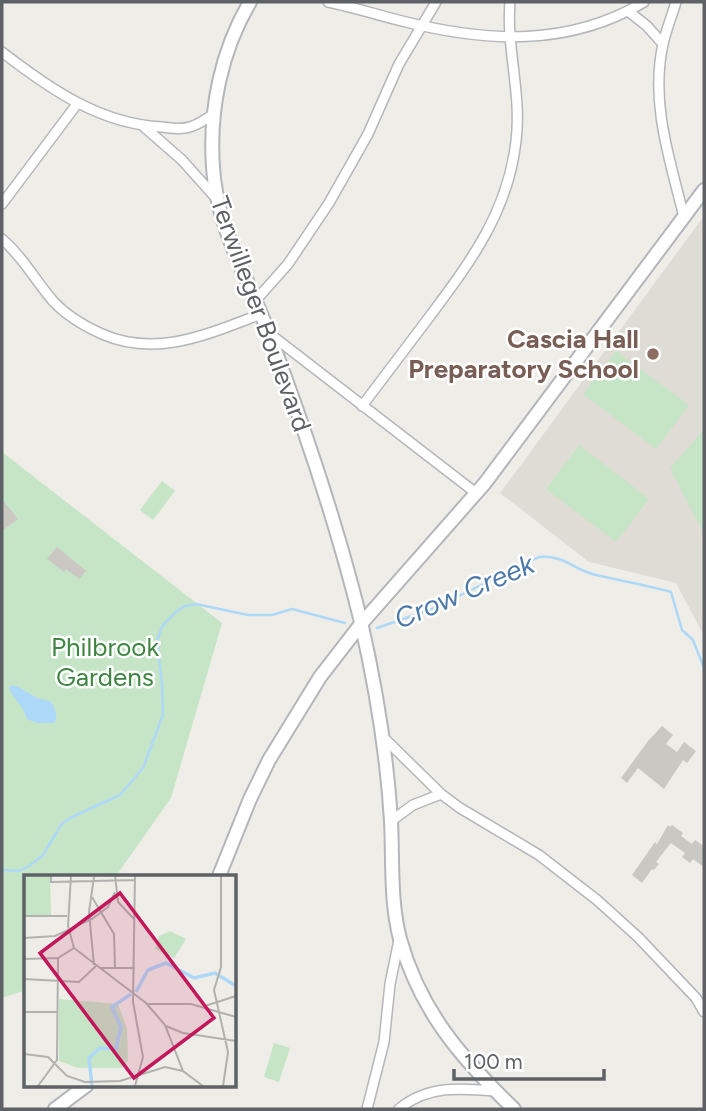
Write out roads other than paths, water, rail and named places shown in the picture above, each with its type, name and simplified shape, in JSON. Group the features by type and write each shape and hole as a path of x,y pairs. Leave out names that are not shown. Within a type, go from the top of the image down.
{"street":[{"name":"Terwilleger Boulevard","path":"250,2 232,38 219,75 212,166 216,198 228,235 269,333 334,520 361,624 384,738 395,908 400,938 435,1017 469,1065 514,1109"},
{"path":"328,2 421,26 511,38 578,30 644,2"},
{"path":"256,300 288,264 329,203 368,134 399,64 436,2"},
{"path":"362,406 465,269 485,238 499,208 516,141 518,110 510,2"},
{"path":"676,2 663,44 658,89 662,135 684,217"},
{"path":"628,11 647,26 663,44"},
{"path":"2,52 77,104 144,126 184,128 214,114"},
{"path":"2,204 77,104"},
{"path":"144,126 182,160 216,198"},
{"path":"220,875 250,799 269,760 320,677 361,624 523,435 704,190"},
{"path":"2,239 24,260 53,300 66,313 111,338 134,344 173,344 208,335 261,314"},
{"path":"269,333 476,493"},
{"path":"384,738 440,794 511,837 569,877 618,918 700,1000 704,1012"},
{"path":"391,821 414,805 440,794"},
{"path":"367,1109 384,1042 390,984 400,938"},
{"path":"55,1109 86,1086"},
{"path":"399,1109 416,1098 442,1089 495,1091"}],"water":[{"path":"9,686 17,686 37,698 50,701 56,712 54,723 37,723 27,719"}],"waterway":[{"name":"Crow Creek","path":"377,628 432,609 539,557 549,557 563,560 588,573 671,592 682,630 693,640 704,668"},
{"name":"Crow Creek","path":"2,870 19,871 29,866 43,855 61,825 70,818 120,795 143,768 163,715 157,640 163,625 176,612 185,606 196,604 248,615 272,615 292,609 345,623"}],"place":[{"name":"Cascia Hall Preparatory School","path":"653,354"}],"park label":[{"name":"Philbrook Gardens","path":"105,662"}]}
